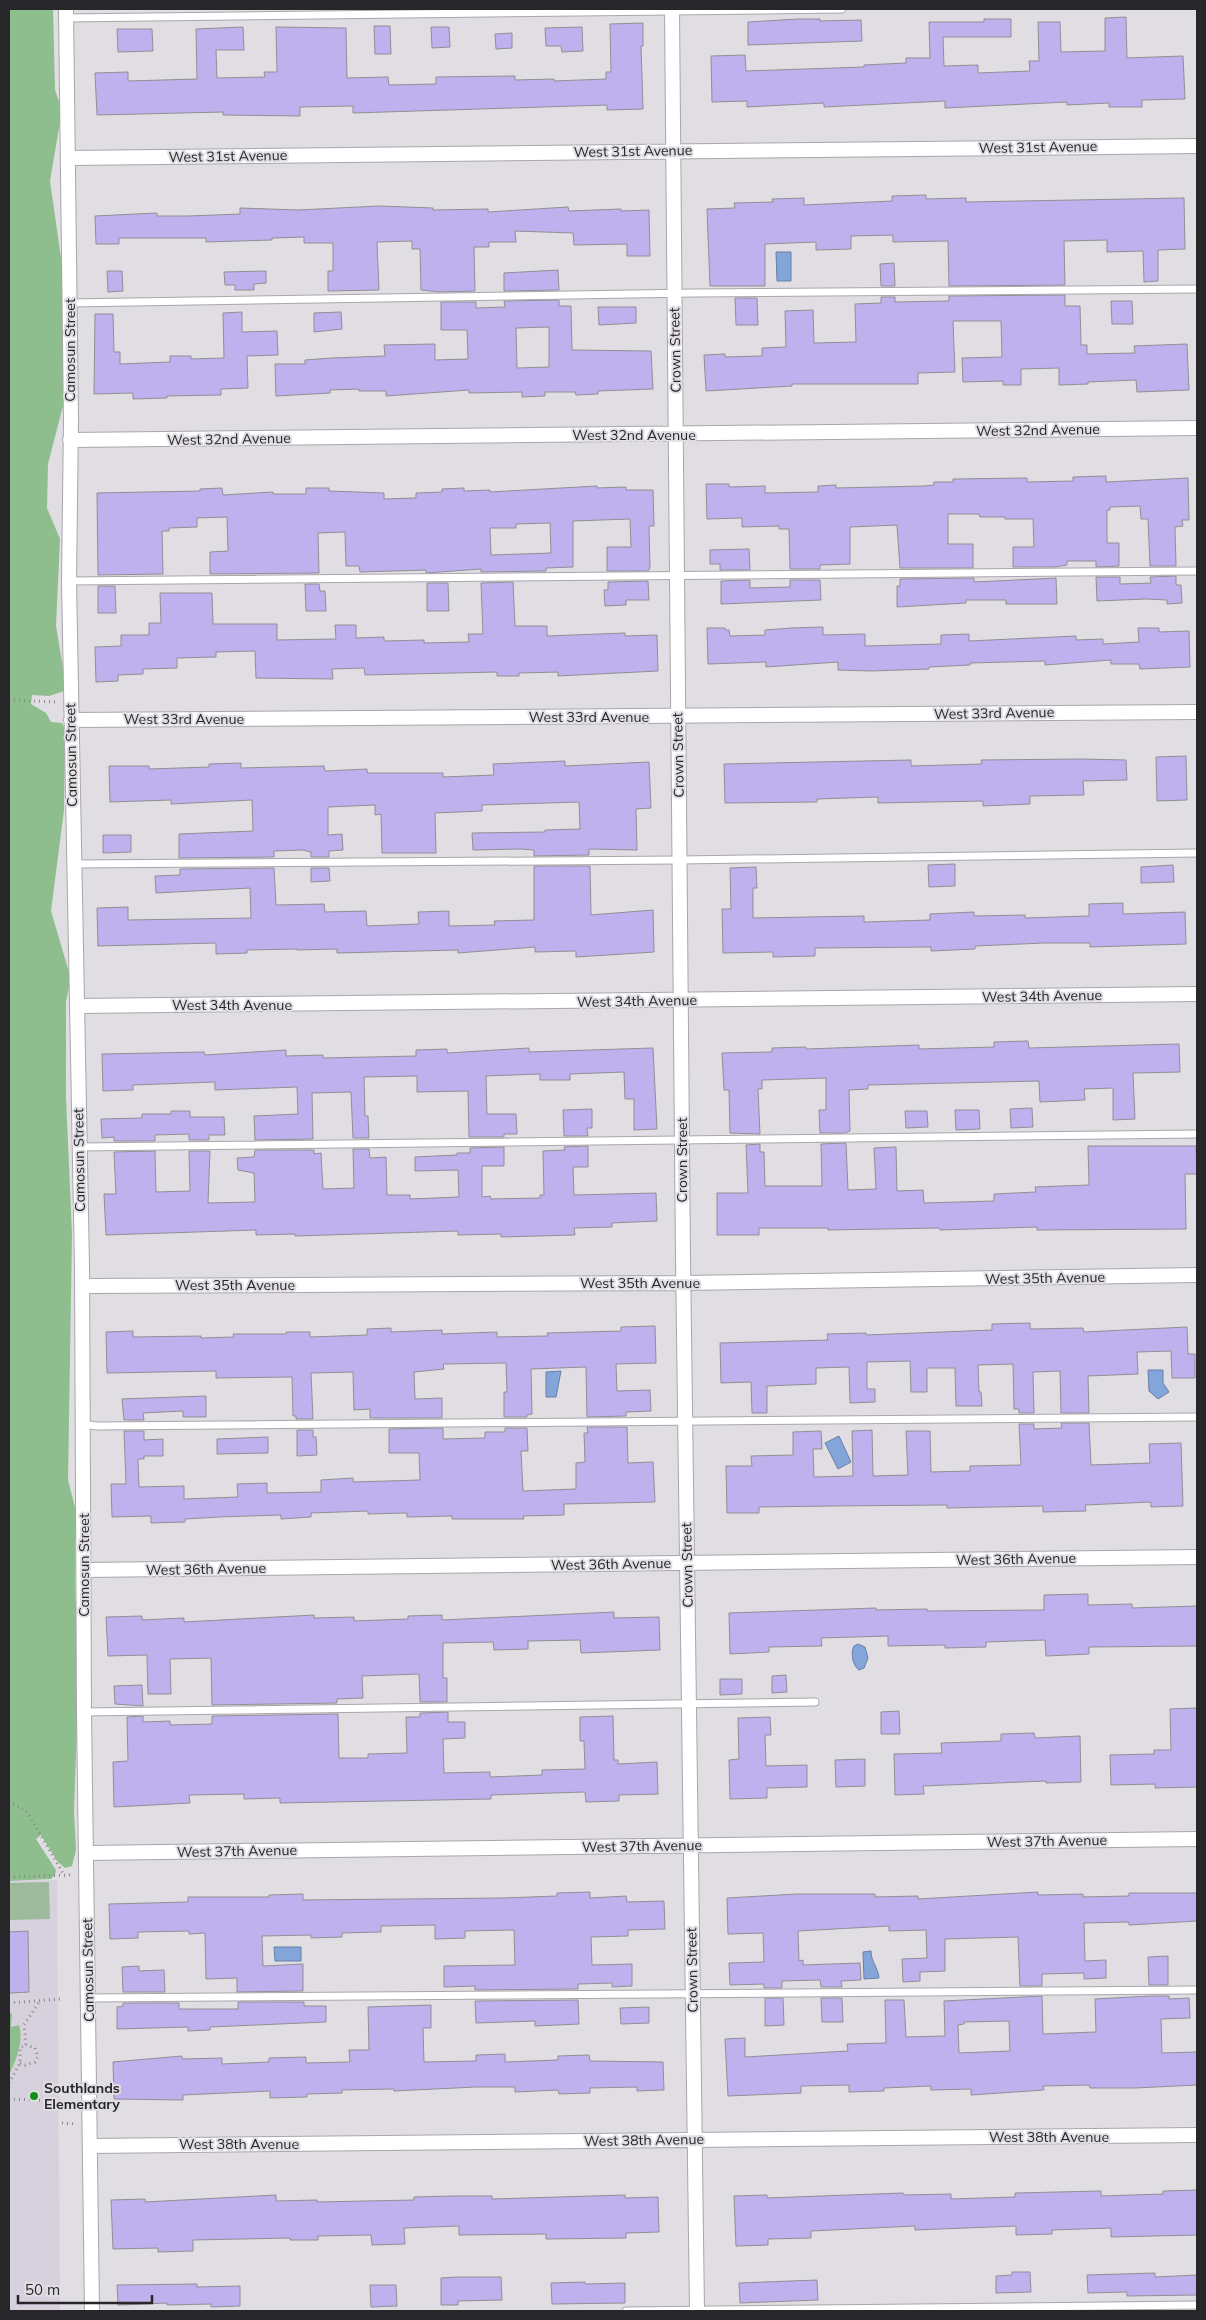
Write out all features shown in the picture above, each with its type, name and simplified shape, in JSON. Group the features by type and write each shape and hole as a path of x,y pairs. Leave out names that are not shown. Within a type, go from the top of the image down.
{"street":[{"name":"Crown Street","path":"672,10 683,1283 697,2311"},
{"name":"Camosun Street","path":"66,13 70,303 69,581 82,1286 85,1570 84,1712 88,1853 92,2311"},
{"name":"West 31st Avenue","path":"68,158 1197,146"},
{"name":"West 32nd Avenue","path":"70,440 1197,428"},
{"name":"West 33rd Avenue","path":"71,720 1197,712"},
{"name":"West 34th Avenue","path":"77,1006 1197,994"},
{"name":"West 35th Avenue","path":"82,1286 683,1283 1197,1275"},
{"name":"West 36th Avenue","path":"85,1570 1197,1557"},
{"name":"West 37th Avenue","path":"88,1853 1197,1839"},
{"name":"West 38th Avenue","path":"90,2146 1197,2135"}],"lane":[{"path":"66,13 842,9"},
{"path":"70,303 674,293 1197,289"},
{"path":"69,581 1197,571"},
{"path":"73,864 680,860 1197,853"},
{"path":"78,1147 1197,1134"},
{"path":"82,1424 107,1426 1197,1417"},
{"path":"84,1712 815,1702"},
{"path":"89,1998 1197,1990"},
{"path":"626,2311 1197,2305"}],"path":[{"path":"9,700 62,702"},
{"path":"9,1801 27,1812 64,1876"},
{"path":"9,1877 88,1874"},
{"path":"9,2003 61,1999"},
{"path":"26,2045 24,2025 39,2002"},
{"path":"9,2083 20,2063 20,2048 26,2045 35,2048 38,2056 35,2062 26,2066 20,2063"},
{"path":"9,2099 62,2101"},
{"path":"62,2123 79,2124"}],"shaded area":[{"name":"Southlands Elementary","path":"57,1880 60,2311 9,2311 9,1881"}],"green space":[{"path":"9,9 53,9 55,90 62,110 50,181 62,265 66,394 48,464 47,508 60,539 56,626 64,674 64,691 49,696 32,695 31,704 46,713 51,722 62,723 65,729 64,810 51,911 71,979 66,1001 66,1098 72,1234 68,1480 79,1523 75,1543 75,1589 79,1663 74,1811 76,1850 72,1866 65,1868 57,1861 41,1835 36,1839 56,1870 55,1875 51,1879 9,1881"},
{"path":"49,1882 50,1919 9,1920 9,1883"},
{"path":"9,2012 12,2014 11,2027 19,2025 21,2038 17,2057 9,2075"}],"water":[{"path":"776,252 791,252 791,281 777,281"},
{"path":"1148,1370 1163,1370 1163,1383 1169,1392 1158,1399 1149,1391"},
{"path":"561,1371 556,1397 546,1397 546,1372"},
{"path":"839,1436 851,1462 838,1469 825,1443"},
{"path":"858,1644 865,1647 868,1658 864,1668 859,1670 855,1666 852,1656 854,1646"},
{"path":"274,1947 301,1947 301,1961 275,1961"},
{"path":"871,1951 879,1978 864,1979 863,1952"}],"building":[{"path":"1126,17 1127,58 1183,56 1185,99 1142,100 1142,107 1109,107 1109,103 1067,105 1067,102 945,108 945,101 824,107 824,103 747,107 747,101 712,102 711,56 745,55 746,71 864,67 864,65 906,63 906,58 930,58 929,22 984,22 984,19 1011,19 1011,37 943,37 944,66 978,65 978,73 1030,71 1029,61 1039,61 1038,22 1060,22 1061,52 1105,51 1105,18"},
{"path":"820,19 820,21 861,20 862,41 748,45 748,22"},
{"path":"643,23 643,46 641,46 643,109 607,110 607,105 353,113 353,106 300,107 300,116 223,115 223,112 97,115 95,73 128,72 128,81 197,79 196,29 243,27 244,50 216,50 217,78 265,77 264,72 277,72 276,27 346,28 347,78 388,77 389,85 436,84 436,77 515,76 515,80 554,79 554,81 606,79 606,72 611,72 610,24"},
{"path":"374,26 390,26 391,54 375,54"},
{"path":"431,27 449,27 450,47 432,48"},
{"path":"582,27 583,51 562,52 561,46 546,46 545,28"},
{"path":"117,29 152,29 153,51 118,52"},
{"path":"512,33 512,48 496,49 495,34"},
{"path":"926,195 926,199 966,198 966,202 1184,198 1185,249 1158,250 1158,281 1144,282 1143,251 1107,252 1107,240 1064,241 1065,285 949,286 948,241 893,242 893,235 851,236 851,249 816,250 816,242 765,244 765,286 710,286 707,209 735,208 734,203 773,202 772,199 804,198 804,205 892,201 892,196"},
{"path":"379,206 433,208 433,210 488,209 488,212 568,207 569,211 649,210 650,256 627,256 627,244 574,245 573,233 515,231 516,242 489,242 489,247 474,247 475,291 440,292 421,290 420,249 412,249 412,241 377,242 379,290 328,291 328,271 333,271 333,243 304,243 304,237 206,242 206,238 119,238 119,244 96,244 95,216 157,213 157,216 188,216 240,214 240,208 298,210"},
{"path":"894,263 895,286 881,286 880,264"},
{"path":"558,270 559,290 504,291 504,273"},
{"path":"107,271 122,271 123,291 108,292"},
{"path":"266,271 266,283 254,284 254,290 235,290 235,285 225,285 224,272"},
{"path":"1065,295 1065,306 1080,306 1081,345 1087,345 1087,354 1135,353 1134,346 1187,344 1189,390 1137,392 1136,380 1059,385 1059,368 1021,369 1021,385 1003,385 1003,381 963,382 962,358 1002,357 1001,321 953,321 955,372 918,373 918,384 792,384 792,386 706,391 704,355 725,354 725,357 762,356 762,348 786,347 785,311 813,310 814,343 856,342 855,304 881,303 881,297 895,297 895,302 949,301 949,296"},
{"path":"735,298 757,298 758,325 736,325"},
{"path":"559,300 559,306 571,306 572,350 651,351 653,389 598,391 598,394 576,395 575,392 545,392 545,396 522,397 522,392 469,393 469,390 386,396 386,391 359,391 359,389 330,390 330,393 276,396 275,364 305,364 305,360 385,356 384,345 435,344 435,360 468,359 467,330 441,330 441,302 476,302 476,308 505,307 504,301","holes":["549,327 549,367 517,368 516,328"]},
{"path":"1111,301 1132,301 1133,324 1112,324"},
{"path":"598,307 636,307 636,323 599,325"},
{"path":"242,312 242,332 277,331 278,355 247,356 248,388 221,389 221,395 167,396 167,398 133,399 133,393 94,394 95,314 113,314 114,352 120,352 120,364 170,362 170,356 191,356 191,359 224,358 223,313"},
{"path":"341,312 342,329 314,332 314,313"},
{"path":"1106,476 1106,482 1188,478 1189,520 1182,520 1183,526 1175,527 1176,566 1150,566 1148,519 1141,519 1140,506 1110,507 1110,510 1107,510 1107,543 1119,543 1119,566 1096,567 1096,561 1067,561 1067,565 1056,567 1013,567 1013,547 1034,547 1033,519 980,517 979,514 948,514 948,544 973,544 973,568 900,568 897,525 850,527 850,564 820,565 820,569 790,569 789,529 779,529 779,526 742,527 742,518 707,519 706,484 729,484 729,487 765,486 765,493 818,492 818,486 836,485 836,488 924,486 934,485 934,482 953,482 953,479 1027,478 1027,482 1073,481 1073,477"},
{"path":"597,486 597,488 626,487 626,490 653,490 654,526 649,526 650,568 648,571 607,571 607,547 631,547 630,519 573,521 573,567 546,568 546,571 481,572 481,569 426,573 426,570 360,572 359,566 346,566 345,532 318,533 319,573 210,574 210,552 228,551 227,517 197,518 197,527 169,528 169,531 162,531 163,574 98,575 97,493 200,491 200,489 222,488 223,495 273,492 273,494 306,494 306,488 329,488 329,491 384,493 384,499 416,498 416,493 442,492 442,489 464,488 464,491 490,490 490,492","holes":["550,523 551,553 491,555 490,528 516,528 516,524"]},
{"path":"749,549 750,570 720,570 720,564 710,564 710,550"},
{"path":"1176,576 1176,585 1181,585 1182,603 1167,604 1167,600 1146,599 1097,601 1096,577 1120,577 1120,584 1151,583 1150,577"},
{"path":"974,578 974,582 1056,578 1057,604 1006,604 1006,600 966,600 966,603 897,607 897,586 900,586 900,579"},
{"path":"750,580 750,588 790,587 790,580 820,580 821,600 721,604 721,581"},
{"path":"648,581 649,600 626,600 626,605 605,606 604,590 608,590 608,582"},
{"path":"513,582 515,626 547,626 547,636 625,633 625,636 657,635 658,671 558,676 558,672 519,673 519,676 497,676 497,672 365,675 364,668 332,669 333,679 256,678 255,651 216,652 216,657 177,658 177,668 143,669 143,674 118,675 118,681 96,682 95,647 121,646 121,635 149,635 149,623 161,623 160,593 212,593 213,624 277,624 277,640 336,639 335,625 356,625 356,638 384,637 384,641 424,640 424,643 469,642 468,634 483,634 481,583"},
{"path":"427,583 448,583 449,611 427,611"},
{"path":"305,584 319,584 320,591 325,591 326,611 306,611"},
{"path":"98,586 115,586 116,613 98,613"},
{"path":"823,627 823,635 865,634 865,646 941,644 941,635 969,634 969,641 1076,636 1076,640 1103,639 1103,644 1139,642 1138,628 1159,628 1159,632 1189,631 1190,667 1140,669 1139,664 1111,664 1111,660 1045,665 1045,661 970,663 970,665 929,667 929,669 871,671 838,670 838,662 766,667 766,662 708,664 707,628 725,628 725,630 729,630 730,636 765,635 765,630"},
{"path":"1186,756 1187,800 1157,801 1156,757"},
{"path":"911,760 911,766 982,764 981,760 1126,760 1127,780 1083,781 1084,795 1030,796 1030,804 983,806 983,801 878,803 878,797 817,799 817,802 725,803 724,764"},
{"path":"565,761 565,766 649,762 651,808 636,809 637,850 589,849 589,855 534,856 534,850 473,850 472,833 545,832 545,830 580,829 579,802 482,805 482,811 435,813 436,853 382,853 381,814 375,815 375,805 328,807 328,835 342,834 343,850 329,851 329,857 311,857 311,852 303,850 274,851 274,857 179,858 179,834 253,831 252,800 171,804 171,800 110,802 109,766 149,766 149,769 209,767 209,764 241,763 241,768 324,766 325,771 367,769 367,773 443,773 443,777 494,775 493,764"},
{"path":"103,835 131,835 131,852 103,853"},
{"path":"955,864 955,886 929,887 928,865"},
{"path":"1173,865 1174,882 1141,883 1141,867"},
{"path":"534,866 590,866 591,915 653,910 654,952 576,957 576,951 535,952 535,947 458,953 458,950 337,953 337,949 297,949 247,950 247,953 216,954 216,943 98,946 97,908 128,907 128,920 251,918 250,888 156,893 155,876 180,875 180,869 274,868 276,905 324,904 325,912 366,911 367,926 419,924 418,912 449,911 449,926 495,925 494,921 534,920"},
{"path":"756,867 757,888 753,888 753,918 864,916 864,922 930,920 930,914 974,912 974,916 1025,915 1025,918 1089,916 1089,904 1123,903 1123,914 1185,912 1186,944 1090,947 1090,943 1044,943 975,946 975,949 931,951 931,947 815,948 815,956 773,957 773,952 723,953 722,909 731,909 730,868"},
{"path":"311,868 329,868 330,881 311,882"},
{"path":"1028,1041 1029,1048 1179,1044 1180,1072 1133,1073 1135,1119 1113,1120 1113,1088 1084,1089 1085,1100 1040,1102 1039,1081 868,1085 868,1089 849,1090 850,1131 845,1133 820,1133 819,1110 826,1110 826,1078 762,1080 762,1089 758,1089 760,1134 730,1133 729,1090 724,1090 722,1053 772,1052 772,1048 806,1047 806,1049 919,1045 919,1049 994,1047 994,1042"},
{"path":"529,1048 529,1052 653,1048 657,1129 634,1130 634,1099 625,1099 624,1072 570,1074 570,1080 540,1080 540,1074 486,1076 487,1114 516,1114 517,1134 504,1134 504,1137 469,1137 468,1091 417,1092 417,1076 364,1077 365,1116 368,1116 369,1138 353,1138 351,1092 312,1093 313,1139 255,1140 254,1116 298,1114 297,1087 215,1090 215,1082 133,1085 133,1090 103,1091 102,1054 204,1052 205,1055 286,1050 286,1056 323,1055 323,1058 416,1056 416,1050 447,1049 447,1053"},
{"path":"1032,1108 1033,1127 1011,1128 1010,1109"},
{"path":"592,1109 592,1128 587,1128 588,1136 564,1136 563,1110"},
{"path":"955,1110 979,1110 980,1129 956,1130"},
{"path":"171,1111 190,1111 190,1117 224,1117 225,1135 209,1135 209,1140 189,1140 189,1134 155,1135 155,1141 114,1141 114,1137 102,1138 101,1119 142,1118 142,1114 171,1114"},
{"path":"905,1111 927,1111 928,1127 906,1128"},
{"path":"846,1143 848,1190 876,1189 874,1148 896,1147 897,1191 923,1190 924,1203 994,1201 994,1194 1036,1192 1035,1187 1089,1185 1088,1146 1196,1146 1197,1174 1185,1174 1186,1229 1037,1230 1037,1227 940,1230 939,1228 828,1230 828,1228 759,1228 759,1235 717,1235 717,1193 748,1193 746,1145 760,1144 760,1152 764,1152 765,1186 822,1186 821,1144"},
{"path":"588,1146 588,1167 573,1167 574,1195 656,1193 657,1221 612,1223 612,1227 574,1228 575,1235 501,1237 501,1234 458,1235 458,1231 295,1236 295,1234 256,1235 256,1230 106,1235 104,1194 116,1194 114,1152 155,1151 156,1192 190,1191 189,1151 210,1151 208,1203 255,1202 254,1173 238,1170 237,1158 254,1157 255,1150 314,1150 314,1154 321,1153 323,1189 354,1188 353,1149 369,1149 370,1158 386,1157 387,1195 410,1195 410,1199 459,1197 458,1170 415,1171 415,1157 470,1153 470,1148 504,1147 504,1166 482,1166 482,1197 490,1196 491,1199 540,1198 540,1195 544,1195 543,1151 565,1150 564,1147"},
{"path":"1030,1323 1030,1329 1083,1328 1084,1332 1187,1327 1188,1354 1195,1354 1195,1378 1172,1378 1171,1351 1137,1352 1138,1374 1088,1376 1089,1413 1061,1413 1060,1371 1033,1372 1034,1413 1019,1413 1019,1409 1014,1409 1013,1364 978,1365 979,1392 981,1392 982,1406 956,1406 955,1368 927,1368 927,1392 911,1392 910,1361 867,1362 867,1389 875,1389 875,1402 850,1403 849,1367 816,1368 816,1384 767,1386 767,1413 752,1413 751,1382 721,1383 720,1343 828,1340 827,1334 866,1333 866,1335 992,1330 992,1324"},
{"path":"655,1326 656,1363 616,1364 617,1391 650,1390 651,1411 626,1412 626,1416 587,1417 586,1367 531,1369 532,1414 527,1415 527,1417 504,1417 504,1392 507,1392 506,1363 443,1364 444,1369 414,1372 415,1399 442,1398 442,1418 370,1418 370,1409 354,1410 353,1372 311,1373 313,1419 296,1419 296,1416 293,1416 292,1377 216,1378 216,1371 107,1373 106,1332 133,1331 133,1337 201,1336 201,1338 234,1337 233,1334 310,1332 310,1337 367,1335 367,1329 391,1328 391,1332 442,1330 442,1334 497,1332 497,1337 548,1336 547,1333 621,1331 621,1327"},
{"path":"206,1396 206,1417 183,1417 183,1411 143,1413 144,1420 124,1420 122,1399"},
{"path":"1061,1423 1089,1423 1091,1465 1150,1463 1149,1444 1181,1443 1183,1506 1151,1507 1151,1502 1085,1505 1086,1511 1043,1512 1043,1506 947,1508 947,1505 759,1507 759,1513 727,1513 726,1466 752,1466 751,1456 793,1455 793,1432 821,1431 822,1449 813,1449 814,1477 853,1476 852,1431 872,1430 873,1476 908,1475 906,1431 930,1431 931,1472 970,1471 970,1466 1021,1465 1019,1424 1034,1424 1034,1429 1062,1428"},
{"path":"587,1427 627,1427 628,1463 653,1462 655,1502 564,1504 564,1515 523,1516 524,1519 452,1519 452,1516 407,1517 407,1513 368,1514 368,1511 311,1513 311,1517 281,1519 281,1515 185,1519 185,1522 151,1523 151,1516 112,1517 111,1484 126,1484 124,1431 144,1431 144,1440 163,1439 163,1456 144,1456 144,1459 138,1459 139,1487 184,1486 184,1499 238,1497 237,1484 267,1483 267,1493 321,1492 321,1480 353,1478 353,1482 420,1480 419,1453 389,1453 389,1429 443,1428 443,1439 485,1438 485,1432 505,1432 505,1428 527,1428 528,1451 521,1451 523,1491 576,1489 576,1463 585,1462 584,1433 588,1433"},
{"path":"297,1430 313,1430 313,1437 316,1437 317,1455 297,1456"},
{"path":"268,1437 268,1453 217,1454 217,1439"},
{"path":"1088,1594 1088,1605 1132,1604 1132,1608 1197,1606 1197,1646 1089,1647 1089,1654 1046,1656 1045,1640 986,1642 986,1647 945,1648 945,1645 888,1646 888,1636 821,1638 822,1646 769,1647 769,1652 730,1654 729,1613 876,1608 876,1610 927,1609 927,1611 1044,1610 1044,1595"},
{"path":"614,1612 614,1618 659,1617 660,1650 581,1653 580,1640 528,1641 528,1649 494,1650 493,1642 443,1643 443,1678 447,1678 447,1702 420,1702 419,1674 362,1676 363,1698 337,1699 337,1703 212,1705 211,1658 170,1659 171,1694 148,1694 147,1655 108,1656 106,1617 142,1616 142,1620 184,1618 184,1622 314,1615 314,1618 354,1617 354,1621 408,1619 408,1616 442,1615 442,1620"},
{"path":"786,1675 787,1692 772,1693 772,1676"},
{"path":"720,1679 742,1679 742,1694 720,1695"},
{"path":"142,1685 143,1706 115,1704 114,1686"},
{"path":"1197,1708 1197,1787 1155,1788 1155,1784 1111,1785 1110,1755 1154,1754 1154,1750 1171,1750 1170,1709"},
{"path":"899,1711 900,1734 881,1734 881,1712"},
{"path":"448,1712 448,1722 465,1722 465,1738 443,1739 444,1773 490,1772 490,1777 542,1775 542,1770 585,1769 584,1741 580,1741 580,1717 613,1716 614,1760 618,1760 618,1764 657,1762 658,1794 619,1795 619,1801 586,1802 585,1792 491,1795 491,1799 280,1803 280,1798 244,1799 244,1794 189,1795 190,1803 114,1807 113,1762 128,1761 127,1717 143,1716 143,1722 170,1721 170,1725 212,1724 212,1716 338,1714 339,1758 368,1758 368,1754 407,1753 406,1717 420,1717 420,1713"},
{"path":"770,1717 771,1735 765,1735 766,1766 807,1765 807,1787 767,1788 767,1798 730,1799 729,1760 739,1759 738,1718"},
{"path":"1034,1733 1035,1738 1080,1736 1081,1782 1046,1783 1046,1781 923,1786 924,1794 895,1795 894,1754 942,1753 941,1743 1001,1741 1001,1734"},
{"path":"865,1759 865,1786 836,1787 835,1760"},
{"path":"590,1892 590,1898 626,1896 627,1902 664,1901 665,1929 628,1930 628,1936 591,1937 592,1965 632,1964 632,1986 612,1987 612,1983 578,1984 578,1989 475,1990 475,1986 444,1987 444,1966 515,1965 514,1930 465,1931 465,1938 435,1939 435,1925 381,1926 381,1932 342,1933 342,1937 311,1938 311,1935 262,1936 263,1966 303,1964 303,1991 237,1992 237,1978 206,1979 205,1933 189,1934 189,1931 138,1932 138,1938 110,1939 109,1904 188,1902 188,1897 269,1897 269,1895 303,1894 303,1900 504,1898 557,1896 557,1893"},
{"path":"1038,1892 1038,1895 1083,1894 1083,1897 1129,1896 1129,1893 1197,1893 1197,1921 1129,1925 1129,1922 1084,1923 1085,1961 1106,1960 1106,1978 1084,1979 1084,1973 1042,1974 1042,1986 1020,1986 1018,1937 945,1939 945,1971 920,1972 920,1981 903,1982 902,1959 927,1958 926,1930 889,1931 889,1926 798,1931 799,1961 803,1960 803,1965 860,1963 861,1980 841,1981 842,1987 821,1987 820,1980 782,1981 782,1988 764,1988 764,1984 730,1985 729,1963 764,1962 763,1933 728,1934 727,1898 797,1894 875,1894 875,1897 918,1896 918,1899"},
{"path":"28,1931 29,1992 9,1993 9,1932"},
{"path":"1168,1956 1168,1985 1149,1985 1148,1957"},
{"path":"139,1966 139,1971 164,1970 165,1992 123,1992 122,1967"},
{"path":"1042,1996 1043,2034 1096,2032 1095,1999 1150,1996 1169,1996 1169,1999 1189,1998 1190,2018 1161,2019 1162,2053 1197,2052 1197,2085 1135,2088 1090,2088 1089,2085 1043,2086 1044,2090 971,2095 971,2089 931,2090 931,2086 884,2088 884,2091 849,2092 849,2085 801,2086 801,2093 728,2096 725,2039 745,2038 745,2057 848,2051 847,2044 886,2043 885,2000 904,2000 906,2037 945,2036 944,2001","holes":["1009,2021 1010,2051 959,2053 958,2025 964,2024 964,2022"]},
{"path":"765,1998 783,1998 784,2025 765,2026"},
{"path":"821,1998 842,1998 843,2022 822,2022"},
{"path":"578,2000 579,2024 535,2026 535,2021 476,2023 475,2001"},
{"path":"238,2002 304,2002 304,2006 326,2006 326,2022 210,2027 210,2030 188,2031 188,2027 117,2029 117,2007 123,2006 123,2003 179,2003 179,2009 238,2009"},
{"path":"431,2005 431,2028 423,2028 424,2062 476,2061 476,2055 505,2054 505,2062 558,2060 558,2056 589,2055 590,2061 663,2062 664,2090 637,2091 637,2087 590,2088 590,2093 559,2094 558,2090 515,2092 515,2087 476,2087 394,2091 394,2089 342,2090 342,2093 307,2094 307,2097 270,2098 270,2091 183,2095 183,2100 114,2099 113,2062 182,2056 182,2059 222,2058 222,2064 269,2062 269,2058 306,2057 306,2063 350,2062 349,2050 369,2050 368,2007"},
{"path":"649,2007 649,2023 621,2024 620,2008"},
{"path":"1197,2190 1197,2235 1111,2237 1111,2228 1052,2230 1052,2234 1016,2235 1016,2226 915,2230 915,2226 811,2231 811,2238 768,2239 768,2245 736,2246 734,2196 767,2195 767,2198 903,2193 904,2195 951,2194 951,2199 1015,2197 1015,2193 1101,2191 1101,2196 1163,2194 1163,2191"},
{"path":"276,2195 276,2201 317,2200 317,2202 414,2200 414,2197 452,2196 492,2196 492,2199 625,2195 625,2198 658,2197 659,2232 626,2233 626,2238 546,2239 546,2234 459,2235 459,2226 404,2228 405,2244 372,2245 371,2235 318,2236 318,2240 290,2240 290,2238 193,2240 193,2251 158,2252 158,2248 113,2249 111,2200 145,2199 145,2202"},
{"path":"1012,2272 1030,2272 1031,2292 996,2293 996,2276 1012,2275"},
{"path":"1155,2273 1155,2277 1197,2275 1197,2295 1127,2296 1127,2292 1088,2293 1087,2275"},
{"path":"501,2277 502,2300 458,2301 458,2305 441,2305 441,2278"},
{"path":"817,2280 818,2300 740,2303 739,2283"},
{"path":"585,2282 585,2284 625,2283 625,2303 552,2304 551,2283"},
{"path":"197,2284 197,2287 240,2286 240,2306 211,2307 211,2304 167,2305 167,2303 118,2305 117,2285"},
{"path":"370,2285 396,2285 397,2306 371,2307"}],"place":[{"name":"Southlands Elementary","path":"34,2096"}]}
